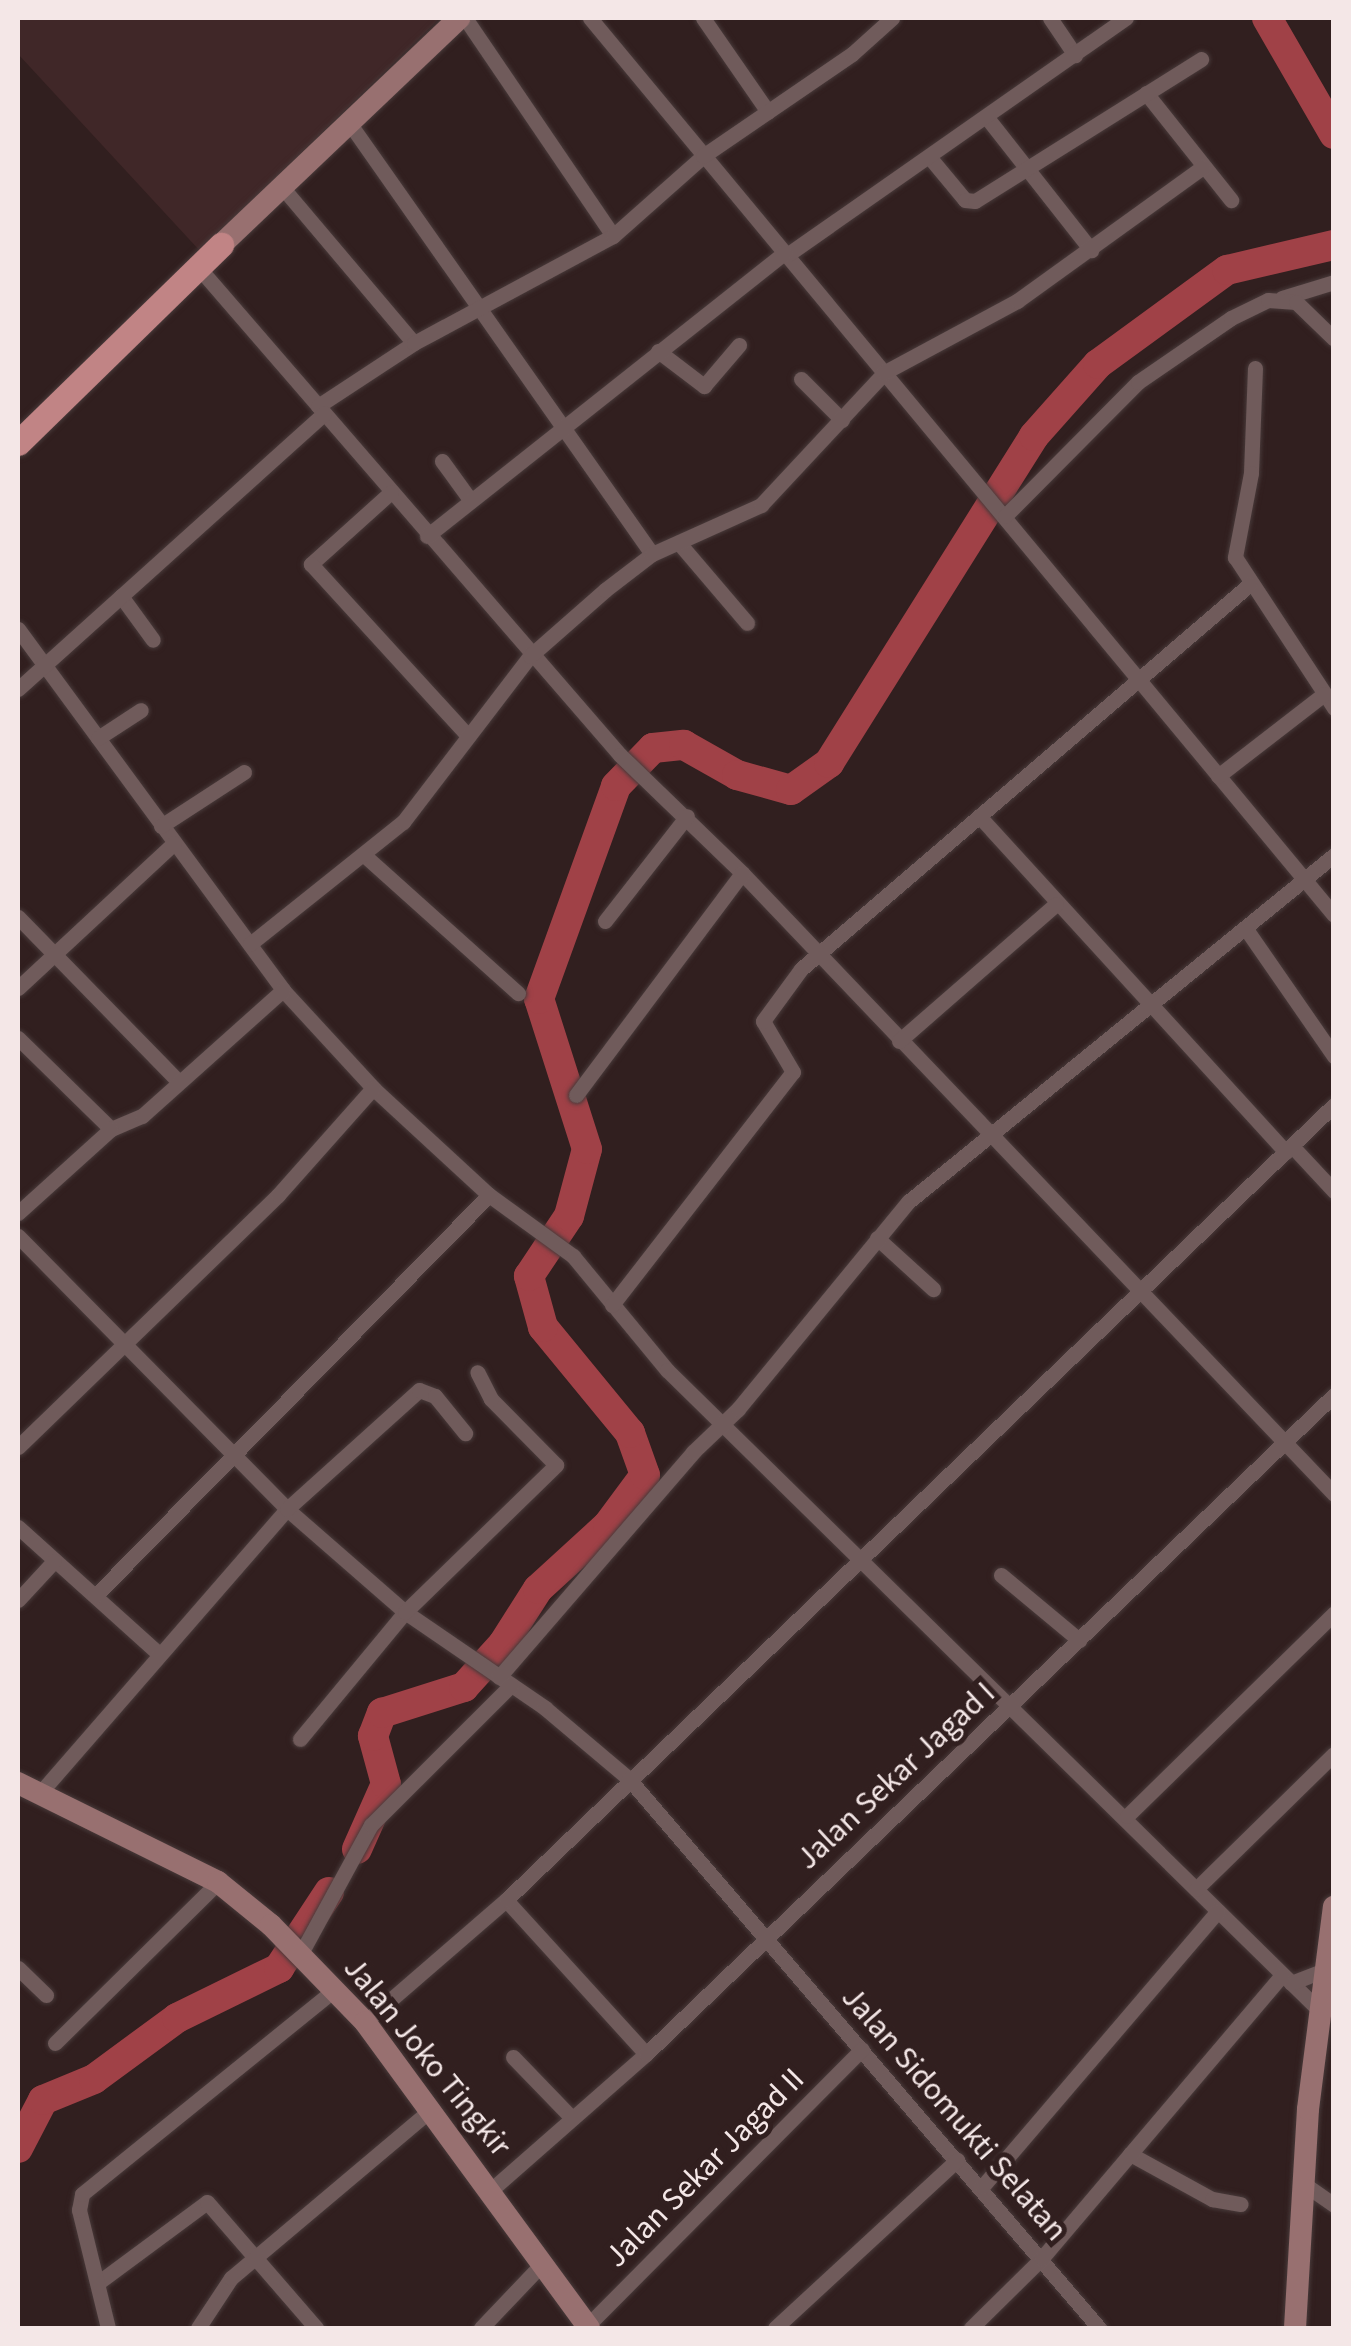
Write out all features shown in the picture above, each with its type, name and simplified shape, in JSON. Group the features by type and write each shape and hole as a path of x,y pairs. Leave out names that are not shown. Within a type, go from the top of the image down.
{"main road":[{"path":"18,443 462,18"},
{"name":"Jalan Joko Tingkir","path":"18,1783 218,1882 270,1925 365,2022 588,2327"},
{"path":"1295,2328 1317,2008 1334,1906"}],"street":[{"path":"462,18 613,236"},
{"path":"590,18 1334,915"},
{"path":"703,18 768,112"},
{"path":"18,688 321,410 414,343 613,236 702,156 852,54 892,18"},
{"path":"1050,18 1075,55"},
{"path":"428,536 563,425 785,254 931,159 1126,18"},
{"path":"931,159 972,202 1200,58"},
{"path":"1146,92 1231,200"},
{"path":"988,119 1091,250"},
{"path":"350,124 482,306 652,554"},
{"path":"250,944 403,822 530,656 652,554 761,505 885,372 981,322 1091,250 1203,167"},
{"path":"282,188 414,343"},
{"path":"198,268 530,656 620,755 687,816 1334,1494"},
{"path":"1003,514 1138,382 1254,306 1334,282"},
{"path":"1278,300 1304,306 1334,339"},
{"path":"658,351 704,386 739,345"},
{"path":"1254,368 1250,473 1235,549 1250,584 1334,708"},
{"path":"801,379 842,420"},
{"path":"442,461 471,501"},
{"path":"391,492 310,564 468,736"},
{"path":"678,543 748,623"},
{"path":"612,1305 793,1072 763,1022 816,954 1250,584"},
{"path":"121,596 153,640"},
{"path":"18,629 283,990 373,1088 488,1194 573,1256 612,1305 722,1423 1126,1816 1317,2008"},
{"path":"1218,776 1324,694"},
{"path":"98,738 141,710"},
{"path":"162,826 244,772"},
{"path":"605,921 687,816"},
{"path":"980,816 1146,1005 1334,1191"},
{"path":"18,988 174,843"},
{"path":"298,1954 371,1825 722,1423 876,1238 928,1184 992,1136 1146,1005 1334,855"},
{"path":"364,856 518,993"},
{"path":"576,1096 742,873"},
{"path":"899,1041 1056,904"},
{"path":"18,917 176,1079"},
{"path":"1246,929 1334,1056"},
{"path":"18,1212 111,1129 142,1116 176,1079 283,990"},
{"path":"18,1038 111,1129"},
{"path":"18,1446 278,1196 373,1088"},
{"path":"365,2022 506,1900 1334,1105"},
{"path":"96,1596 488,1194"},
{"name":"Jalan Sidomukti Selatan","path":"18,1236 287,1509 404,1612 499,1677 630,1779 982,2187 1098,2328"},
{"path":"876,1238 933,1289"},
{"path":"300,1739 404,1612 556,1465 491,1400 478,1372"},
{"path":"40,1793 157,1652 287,1509 418,1390 435,1396 465,1432"},
{"name":"Jalan Sekar Jagad I","path":"491,2190 646,2054 1334,1395"},
{"path":"18,1527 157,1652"},
{"path":"18,1600 54,1561"},
{"path":"1001,1575 1078,1640"},
{"path":"1126,1816 1334,1613"},
{"path":"1196,1888 1334,1754"},
{"path":"55,2043 218,1882"},
{"path":"506,1900 646,2054"},
{"path":"982,2187 1218,1911"},
{"path":"18,1968 46,1995"},
{"path":"971,2328 1042,2258 1286,1979 1323,1972"},
{"path":"108,2328 79,2210 86,2188 336,1989"},
{"name":"Jalan Sekar Jagad II","path":"588,2327 862,2049"},
{"path":"513,2057 572,2118"},
{"path":"198,2328 222,2288 432,2109"},
{"path":"1130,2154 1212,2200 1242,2204"},
{"path":"775,2328 957,2160"},
{"path":"1304,2184 1334,2205"},
{"path":"98,2282 207,2202 316,2328"},
{"path":"481,2328 542,2264"}],"shaded area":[{"path":"18,18 440,18 200,251 18,54"}],"waterway":[{"path":"1267,18 1334,134"},
{"path":"357,1849 386,1784 373,1736 382,1713 464,1687 503,1644 538,1589 608,1525 645,1475 630,1433 543,1327 529,1276 569,1216 587,1149 539,999 616,786 653,748 684,745 737,775 791,790 829,763 1034,436 1098,364 1227,270 1334,245"},
{"path":"18,2148 43,2100 94,2079 177,2018 279,1968 329,1892"}]}
